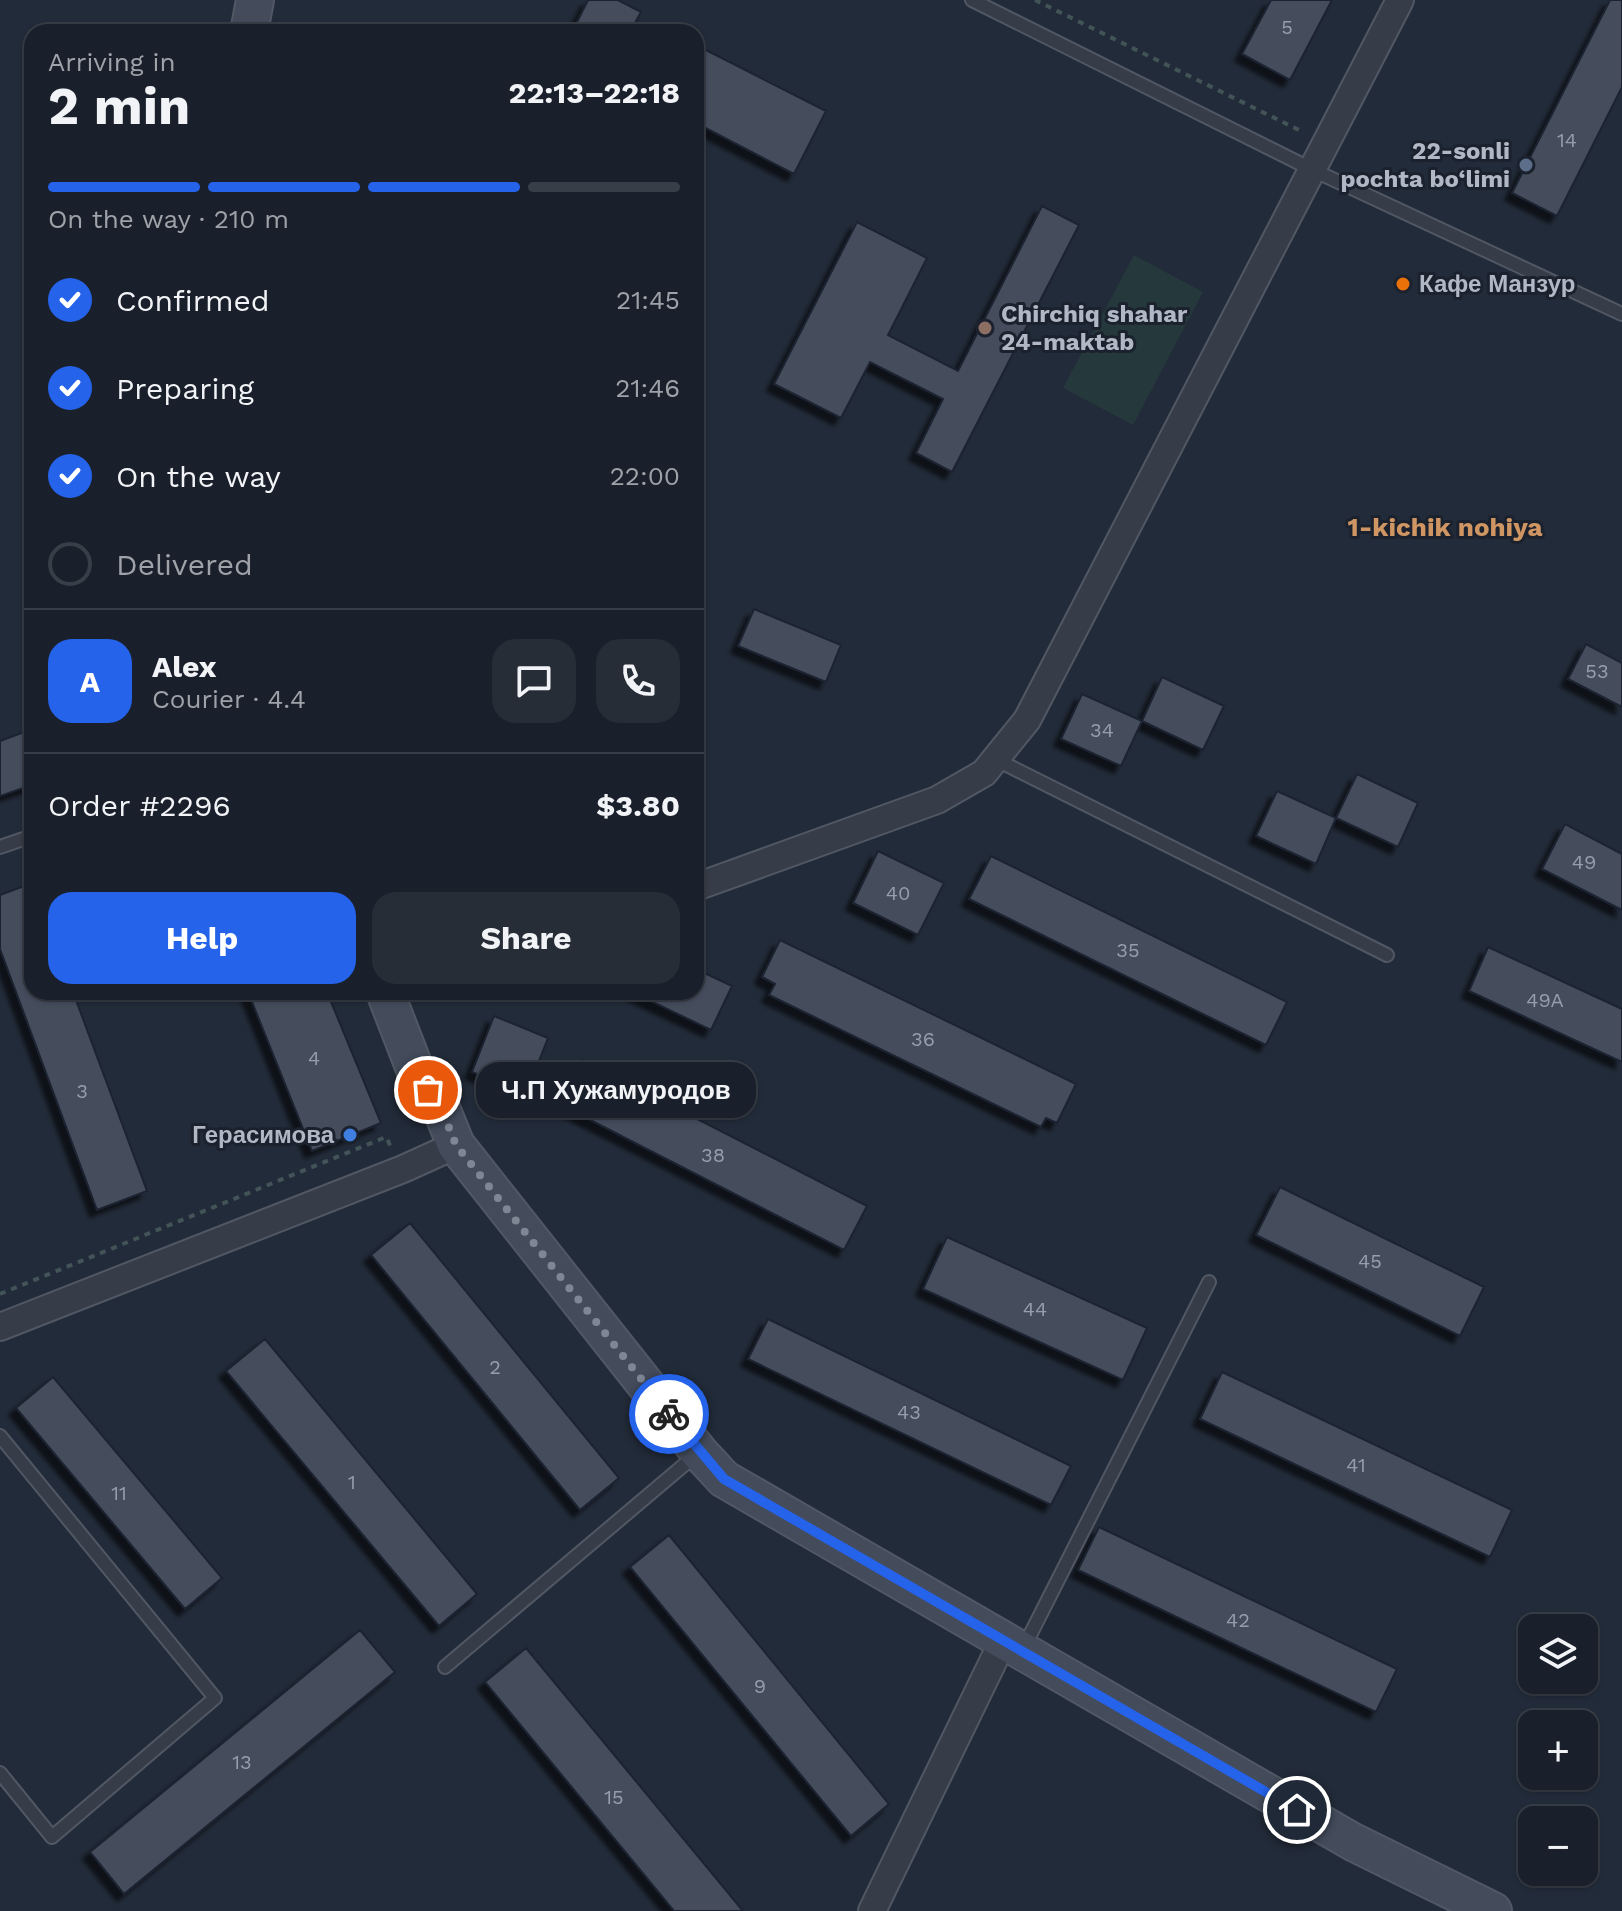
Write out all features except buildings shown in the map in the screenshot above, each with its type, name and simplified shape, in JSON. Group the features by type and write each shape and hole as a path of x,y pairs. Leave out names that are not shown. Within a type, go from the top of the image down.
{"street":[{"path":"250,24 255,0"},
{"path":"704,884 937,800 984,773 1027,720 1400,0"},
{"path":"394,1000 416,1072 441,1108 456,1145 699,1452 724,1479 1353,1842 1493,1911"},
{"path":"0,1327 403,1169 456,1145"},
{"path":"872,1911 1012,1647"}],"lane":[{"path":"972,0 1313,170 1622,314"},
{"path":"995,759 1387,955"},
{"path":"0,847 24,839"},
{"path":"1012,1647 1209,1282"},
{"path":"0,1436 215,1698 52,1837 0,1773"},
{"path":"445,1667 699,1452"}],"path":[{"path":"1035,0 1327,143"},
{"path":"0,1294 386,1137 403,1169"}],"shaded area":[{"path":"1134,255 1203,292 1133,425 1063,388"}],"way so far":[{"path":"428,1090 441,1108 456,1145 669,1414"}],"place":[{"name":"22-sonli pochta bo‘limi","path":"1526,165"},
{"name":"Кафе Манзур","path":"1403,284"},
{"name":"Chirchiq shahar 24-maktab","path":"985,328"},
{"name":"Ч.П Хужамуродов","path":"428,1090"},
{"name":"Герасимова","path":"350,1135"}],"district":[{"name":"1-kichik nohiya","path":"1445,527"}],"route":[{"path":"669,1414 724,1479 1297,1810"}]}
